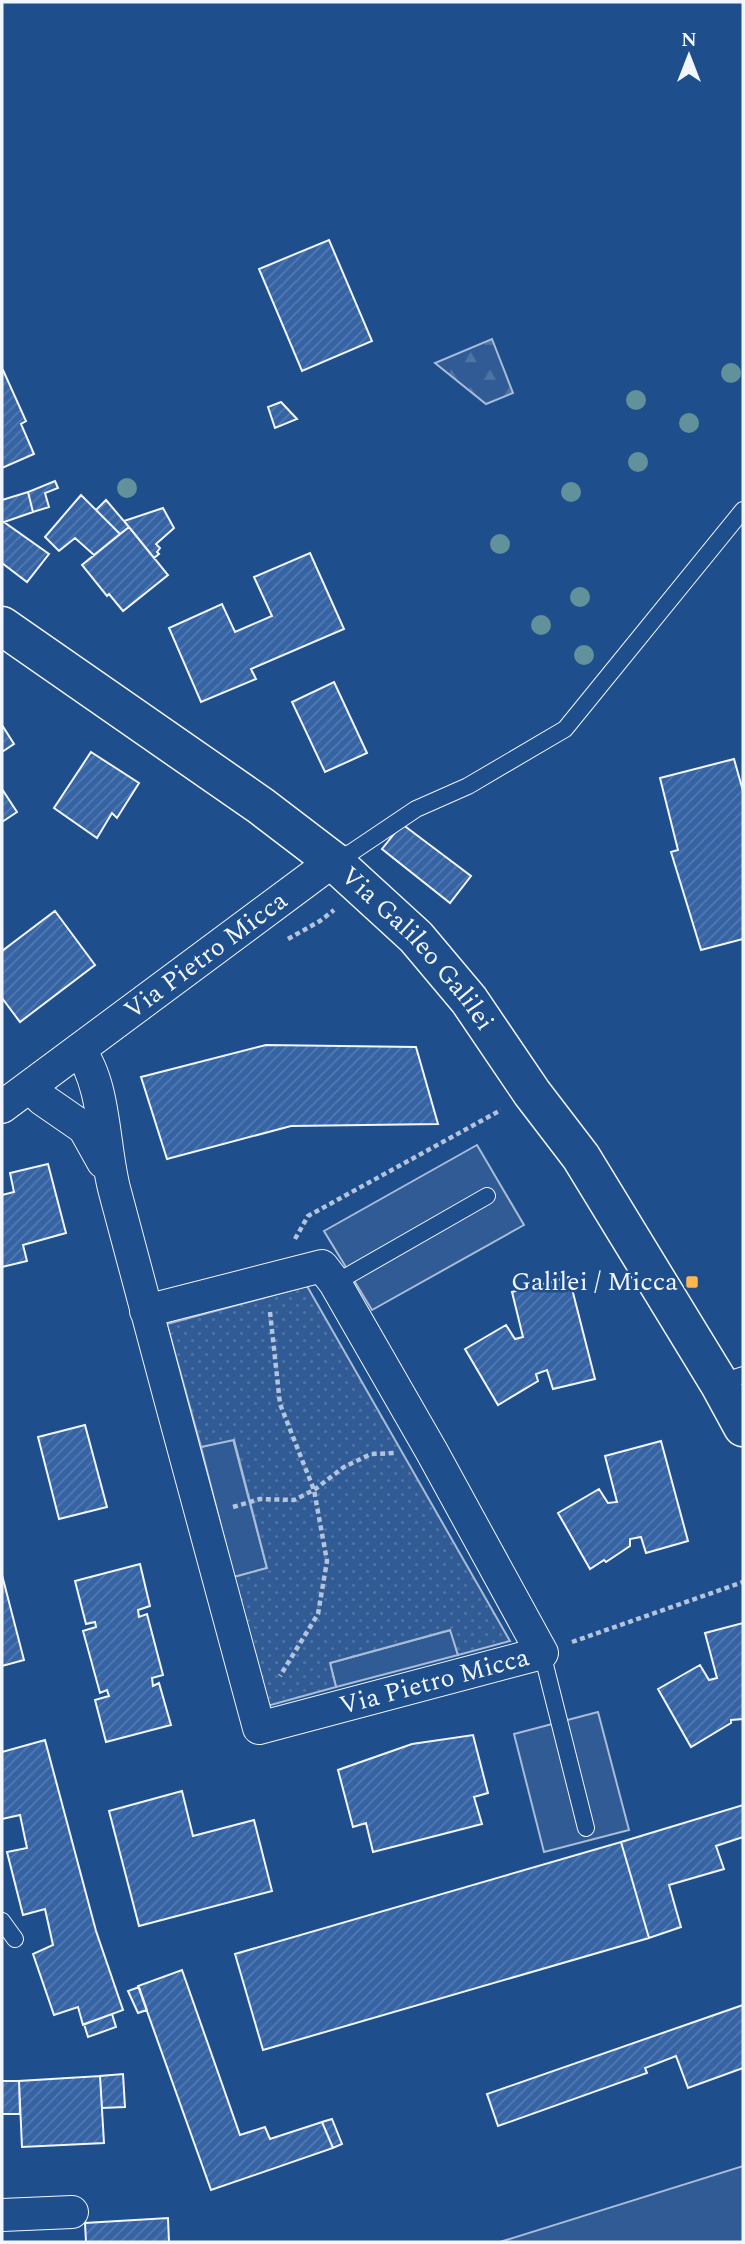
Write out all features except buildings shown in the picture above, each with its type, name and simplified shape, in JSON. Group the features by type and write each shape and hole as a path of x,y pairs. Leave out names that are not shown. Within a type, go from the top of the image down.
{"street":[{"name":"Via Galileo Galilei","path":"2,626 261,806 333,861 416,937 469,1000 532,1093 581,1157 731,1379 743,1427"},
{"name":"Via Pietro Micca","path":"2,1107 333,861"},
{"path":"79,1050 90,1064 109,1153 111,1179"},
{"path":"30,1087 42,1099 84,1128 97,1147 111,1179 259,1728"},
{"path":"146,1311 322,1266 335,1283"},
{"name":"Via Pietro Micca","path":"259,1728 542,1653 432,1452 335,1283"},
{"path":"2,2215 72,2211"}],"lane":[{"path":"333,861 352,852 416,809 468,786 565,729 743,510"},
{"path":"335,1283 488,1196"},
{"path":"542,1653 586,1828"},
{"path":"2,1921 15,1940"}],"path":[{"path":"259,1728 273,1686 318,1614 327,1561 314,1490 280,1404 270,1313 274,1277 308,1216 532,1093"},
{"path":"202,1516 260,1499 294,1500 314,1490 344,1467 371,1454 432,1452"},
{"path":"542,1653 743,1582"}],"shaded area":[{"path":"477,1145 524,1225 372,1310 324,1231"},
{"path":"233,1439 267,1568 234,1577 201,1447"},
{"path":"451,1630 458,1655 336,1687 330,1663"},
{"path":"598,1712 629,1830 544,1852 514,1734"},
{"path":"743,2166 743,2242 500,2242"}],"green space":[{"path":"492,339 513,393 486,404 435,363"},
{"path":"307,1286 510,1641 458,1655 450,1630 330,1663 336,1687 267,1706 234,1577 267,1568 234,1440 201,1447 167,1324"}],"place":[{"name":"Galilei / Micca","path":"692,1282"}]}
